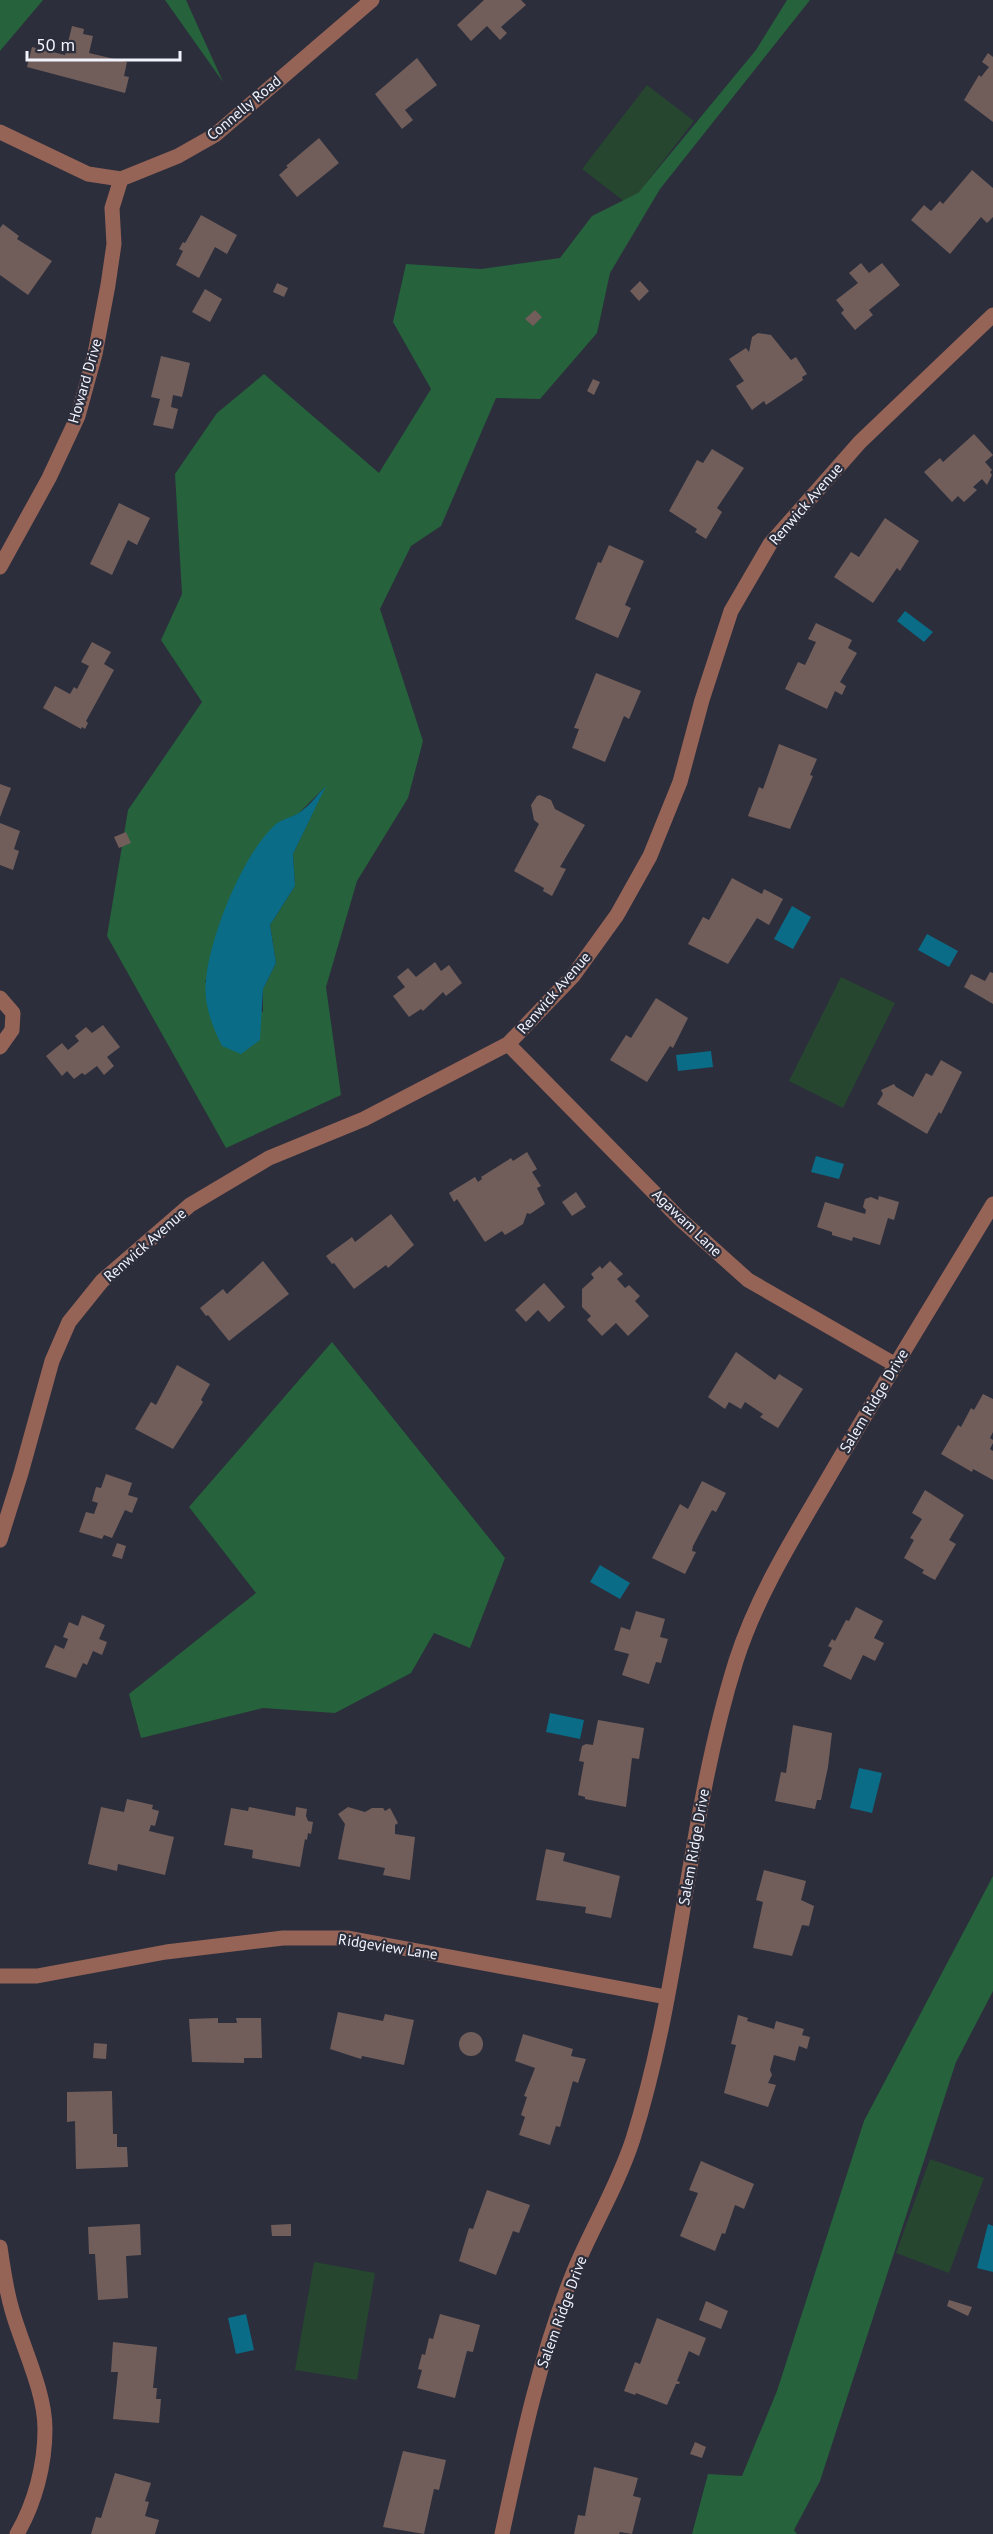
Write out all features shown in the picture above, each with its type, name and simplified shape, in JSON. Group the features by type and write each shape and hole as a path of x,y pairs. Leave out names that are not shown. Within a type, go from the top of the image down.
{"street":[{"name":"Connelly Road","path":"121,179 178,156 215,135 372,0"},
{"path":"0,132 88,174 121,179"},
{"name":"Howard Drive","path":"0,567 49,478 78,416 95,354 108,285 114,244 112,208 121,179"},
{"name":"Renwick Avenue","path":"0,1540 52,1361 69,1322 102,1281 190,1205 259,1164 364,1119 508,1044 573,976 617,915 650,856 680,782 702,700 731,610 770,544 860,442 993,315"},
{"path":"0,998 13,1013 12,1030 0,1047"},
{"name":"Agawam Lane","path":"508,1044 680,1219 748,1280 894,1364"},
{"name":"Salem Ridge Drive","path":"502,2534 528,2414 551,2337 574,2271 605,2207 632,2143 651,2074 714,1740 738,1657 773,1572 894,1364 993,1204"},
{"name":"Ridgeview Lane","path":"0,1976 37,1976 166,1952 283,1938 348,1938 666,1997"},
{"path":"0,2247 11,2309 35,2380 45,2427 41,2470 28,2515 17,2534"}],"green space":[{"path":"0,0 43,0 0,51"},
{"path":"165,0 186,0 223,82"},
{"path":"787,0 810,0 660,189 610,273 597,333 540,399 496,398 441,526 411,546 380,609 423,741 408,798 357,881 326,987 341,1095 226,1148 107,936 128,810 202,702 161,640 182,594 175,474 217,413 264,374 379,473 431,389 393,322 406,264 481,269 560,258 592,216 638,193 756,50","holes":["325,787 293,854 295,886 270,925 276,963 263,989 263,1012 205,982 278,823 298,814"]},
{"path":"647,85 694,121 629,205 582,169"},
{"path":"841,977 895,1003 843,1108 789,1081"},
{"path":"332,1342 505,1558 470,1648 434,1633 411,1673 335,1713 263,1708 141,1738 129,1694 256,1593 189,1507"},
{"path":"993,1876 993,1991 956,2062 820,2481 794,2530 797,2534 692,2534 708,2474 742,2476 777,2391 864,2121"},
{"path":"930,2159 984,2178 949,2273 896,2253"},
{"path":"314,2262 375,2273 357,2380 295,2370"}],"water":[{"path":"905,611 933,632 924,642 897,621"},
{"path":"326,786 293,854 295,886 270,925 276,963 263,989 260,1040 241,1054 222,1046 207,1006 205,989 214,941 240,875 264,837 278,822 305,808"},
{"path":"792,906 811,917 793,949 774,939"},
{"path":"927,934 958,951 949,967 918,950"},
{"path":"711,1051 713,1067 678,1071 676,1055"},
{"path":"816,1156 844,1164 839,1179 811,1172"},
{"path":"600,1565 630,1583 620,1599 590,1582"},
{"path":"550,1713 584,1720 580,1739 546,1732"},
{"path":"859,1768 882,1773 872,1813 850,1808"},
{"path":"988,2224 993,2226 993,2272 977,2268"},
{"path":"246,2314 254,2350 236,2354 228,2318"}],"building":[{"path":"484,0 521,0 526,5 501,27 507,33 500,40 487,26 471,41 457,25"},
{"path":"72,26 84,29 83,34 93,36 89,53 127,62 124,76 129,77 125,93 27,67 32,47 65,55"},
{"path":"988,53 993,57 993,122 964,100 979,75 981,77 989,67 982,62"},
{"path":"417,58 437,85 405,110 413,120 402,129 375,94"},
{"path":"319,138 339,163 297,197 279,175 288,167 286,166"},
{"path":"972,170 993,188 993,217 987,223 981,217 950,254 911,220 924,205 931,211 940,201 943,204"},
{"path":"201,215 237,235 227,254 215,247 199,278 176,265 183,251 179,249"},
{"path":"3,224 19,236 17,239 52,261 28,295 0,275 0,228"},
{"path":"861,263 869,273 882,263 900,285 869,310 873,315 855,330 841,313 844,310 836,300 858,283 849,273"},
{"path":"640,281 649,291 639,301 630,291"},
{"path":"277,283 288,288 284,297 273,292"},
{"path":"205,289 222,299 210,322 192,312"},
{"path":"535,310 542,317 533,326 525,319"},
{"path":"758,333 771,335 791,360 796,357 807,374 802,377 803,380 766,405 764,401 752,410 736,386 744,381 729,359 746,348 749,352 752,337"},
{"path":"161,356 190,363 182,397 173,395 171,407 178,409 173,429 153,425 160,399 151,397"},
{"path":"593,379 600,382 594,395 587,391"},
{"path":"974,434 993,455 985,462 992,470 990,472 992,475 987,485 982,479 973,487 977,490 964,502 958,496 952,502 924,472 940,458 943,462"},
{"path":"712,449 744,468 717,508 722,512 706,539 695,532 697,529 669,511 697,460 703,463"},
{"path":"119,503 150,518 137,545 128,540 112,575 90,564"},
{"path":"885,518 919,541 900,571 897,568 873,603 834,577 851,552 859,557"},
{"path":"609,545 644,561 625,605 631,608 618,638 575,619 598,562 601,563"},
{"path":"816,623 852,640 848,648 857,653 840,682 846,686 842,695 835,691 827,709 785,689 798,662 805,665 816,642 808,639"},
{"path":"92,642 111,652 104,664 114,670 86,721 88,723 85,729 82,727 81,729 43,708 55,686 70,694 74,687 77,689 89,666 81,662"},
{"path":"596,673 641,691 629,719 624,716 605,762 572,748 579,729 574,728"},
{"path":"779,744 817,759 810,775 813,776 790,829 748,816 759,787 763,789"},
{"path":"0,784 11,788 0,817"},
{"path":"540,795 551,800 555,809 585,825 560,867 566,869 552,896 543,891 544,888 514,871 539,824 534,820 531,805"},
{"path":"0,823 20,831 14,849 19,851 13,870 0,865"},
{"path":"126,832 131,843 119,848 114,837"},
{"path":"732,878 762,894 764,889 783,899 769,925 757,918 728,964 688,944 703,917 709,920"},
{"path":"435,962 441,971 449,965 462,983 446,996 443,992 423,1011 421,1009 409,1017 393,996 405,987 397,977 408,968 416,977"},
{"path":"990,972 993,973 993,1004 964,987 971,974 985,981"},
{"path":"656,998 688,1018 673,1048 670,1046 647,1082 610,1060 626,1035 631,1038"},
{"path":"103,1025 120,1047 107,1057 114,1066 104,1075 97,1066 85,1075 82,1073 74,1079 67,1071 62,1076 46,1056 62,1043 68,1050 79,1041 75,1036 86,1027 92,1033"},
{"path":"941,1060 962,1072 941,1114 939,1112 927,1134 877,1104 883,1094 881,1090 894,1084 913,1097 926,1073 932,1076"},
{"path":"527,1152 537,1169 532,1172 541,1186 537,1188 545,1204 530,1214 527,1213 523,1224 505,1235 502,1231 485,1242 457,1199 454,1202 449,1193 475,1177 478,1182 482,1179 481,1177 511,1158 513,1161"},
{"path":"576,1192 586,1207 572,1216 562,1202"},
{"path":"879,1196 899,1202 894,1220 888,1218 880,1245 853,1237 852,1241 832,1235 832,1232 817,1227 825,1202 865,1214 866,1210 863,1207 865,1199 871,1197 878,1200"},
{"path":"391,1214 414,1245 388,1268 386,1265 354,1289 326,1256 352,1237 355,1242"},
{"path":"263,1261 289,1294 229,1341 200,1308 223,1289 227,1294"},
{"path":"610,1261 623,1274 617,1279 625,1288 629,1285 640,1296 635,1301 649,1316 628,1336 616,1323 602,1336 587,1320 591,1316 582,1307 582,1289 594,1278 591,1274 600,1266 602,1269"},
{"path":"544,1283 565,1307 549,1322 538,1310 526,1322 515,1310"},
{"path":"736,1352 775,1380 779,1374 803,1389 778,1428 760,1417 763,1414 745,1402 741,1409 729,1402 725,1409 708,1397"},
{"path":"177,1365 210,1384 201,1400 203,1402 173,1449 135,1429 151,1402 156,1405"},
{"path":"983,1394 993,1399 993,1432 990,1438 993,1443 990,1449 993,1451 993,1480 973,1469 972,1472 941,1454 958,1425 961,1427 971,1408 974,1410"},
{"path":"106,1474 132,1483 128,1495 138,1498 132,1513 125,1510 112,1538 104,1535 102,1539 79,1532 86,1512 94,1514 98,1503 92,1501 96,1487 101,1488"},
{"path":"702,1481 726,1493 716,1512 712,1510 693,1546 692,1551 696,1552 685,1574 652,1558 680,1504 688,1509"},
{"path":"925,1490 964,1515 949,1540 956,1544 935,1580 922,1573 924,1570 904,1558 914,1540 910,1538 922,1519 912,1513"},
{"path":"117,1543 126,1546 122,1559 112,1556"},
{"path":"856,1607 883,1621 874,1638 884,1643 875,1661 863,1655 851,1680 823,1666 832,1648 828,1646 832,1639 835,1641"},
{"path":"636,1611 665,1619 660,1637 668,1639 661,1663 656,1662 649,1684 622,1675 629,1654 614,1650 621,1627 630,1630"},
{"path":"82,1615 105,1625 99,1639 107,1642 102,1655 93,1651 87,1665 83,1663 76,1678 45,1667 55,1645 64,1649 68,1639 63,1637 69,1622 78,1626"},
{"path":"598,1720 644,1728 639,1759 632,1758 626,1807 585,1799 578,1795 584,1762 579,1761 582,1746 593,1745"},
{"path":"793,1725 832,1733 821,1800 817,1800 815,1809 775,1801 781,1772 786,1773"},
{"path":"127,1799 153,1805 152,1809 159,1811 155,1826 151,1825 149,1831 174,1837 165,1875 118,1864 117,1871 88,1864 101,1807 124,1812"},
{"path":"249,1807 295,1816 296,1807 307,1809 308,1821 313,1822 311,1834 308,1833 307,1840 305,1839 300,1867 252,1858 253,1850 224,1845 231,1808 248,1811"},
{"path":"348,1807 365,1812 372,1808 383,1808 385,1811 390,1808 398,1823 395,1825 395,1834 415,1837 410,1880 383,1875 385,1868 338,1859 345,1824 338,1814"},
{"path":"546,1849 565,1853 563,1861 620,1876 611,1918 585,1913 586,1907 536,1900"},
{"path":"764,1870 806,1881 801,1900 814,1906 809,1926 802,1925 792,1956 753,1948 763,1902 756,1900"},
{"path":"338,2012 383,2021 385,2014 414,2020 404,2065 362,2056 361,2059 330,2049"},
{"path":"738,2015 748,2018 747,2021 774,2029 776,2021 804,2029 802,2035 810,2037 807,2049 799,2046 795,2061 774,2055 770,2070 772,2075 768,2083 776,2085 768,2107 724,2093 736,2045 731,2044"},
{"path":"218,2018 218,2023 237,2023 236,2018 261,2018 262,2058 244,2058 244,2063 192,2062 189,2019"},
{"path":"471,2032 480,2035 483,2044 480,2053 471,2056 462,2053 459,2044 462,2035"},
{"path":"523,2034 573,2049 571,2056 586,2059 578,2083 573,2081 560,2127 556,2126 550,2145 519,2135 525,2117 521,2115 527,2097 524,2096 535,2068 515,2061"},
{"path":"94,2043 107,2044 106,2059 93,2058"},
{"path":"112,2091 113,2134 117,2134 117,2147 127,2147 128,2167 76,2169 75,2121 67,2122 67,2092"},
{"path":"701,2161 754,2184 744,2209 735,2205 725,2234 722,2233 715,2251 680,2236 698,2193 689,2190"},
{"path":"487,2190 530,2205 519,2233 513,2231 496,2275 459,2261 469,2228 473,2229"},
{"path":"140,2224 141,2255 126,2256 128,2298 98,2300 95,2254 89,2254 88,2227"},
{"path":"291,2224 291,2236 272,2236 271,2225"},
{"path":"949,2300 972,2307 968,2316 947,2306"},
{"path":"706,2301 728,2311 721,2329 699,2320"},
{"path":"440,2314 480,2325 473,2352 467,2351 455,2398 417,2388 422,2370 418,2369 422,2354 425,2355 429,2338 433,2339"},
{"path":"657,2318 706,2338 699,2356 689,2351 677,2381 680,2382 676,2384 667,2405 636,2393 635,2395 624,2391 635,2362 640,2364"},
{"path":"113,2342 157,2347 153,2388 157,2388 156,2399 161,2399 159,2423 113,2419 118,2372 111,2372"},
{"path":"695,2442 706,2447 702,2458 690,2454"},
{"path":"403,2451 446,2460 439,2490 434,2489 424,2534 383,2527"},
{"path":"594,2467 638,2478 633,2496 641,2498 632,2534 620,2532 619,2534 574,2534 578,2515 585,2516"},
{"path":"115,2473 151,2483 145,2501 149,2502 145,2516 159,2520 155,2534 91,2534 96,2517 101,2518"}]}
